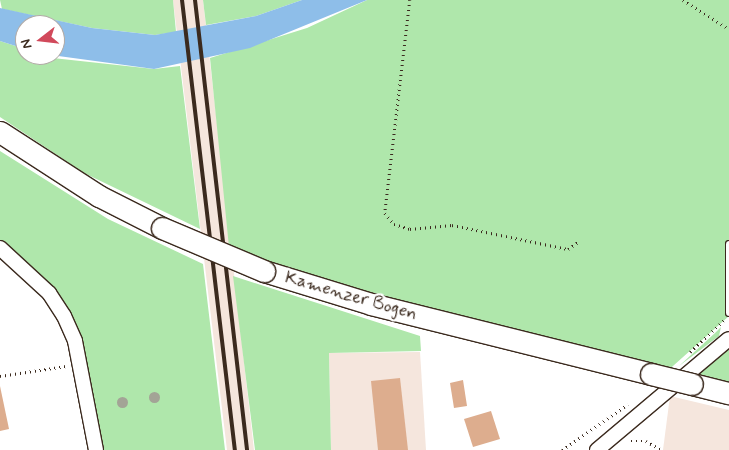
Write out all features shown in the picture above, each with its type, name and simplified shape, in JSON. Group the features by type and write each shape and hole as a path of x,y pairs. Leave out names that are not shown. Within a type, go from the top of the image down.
{"main road":[{"name":"Kamenzer Bogen","path":"0,132 99,196 162,228 264,271 371,304 729,394"}],"street":[{"path":"0,248 49,293 64,316 75,341 96,450"},
{"path":"599,448 729,339"}],"lane":[{"path":"729,244 729,312"}],"path":[{"path":"410,0 385,213 394,224 410,229 452,225 568,249 578,242"},
{"path":"683,0 729,29"},
{"path":"0,376 72,365 70,358"},
{"path":"627,443 646,441 662,450"}],"shaded area":[{"path":"173,0 203,0 254,450 227,450"},
{"path":"420,352 426,450 331,450 329,353"},
{"path":"670,396 729,410 729,450 663,450"}],"green space":[{"path":"0,0 173,0 176,32 155,35 92,28 65,22 65,15 30,15 2,9"},
{"path":"203,0 302,0 256,16 206,25"},
{"path":"367,0 729,0 729,316 664,374 230,257 210,58 307,28"},
{"path":"0,41 15,46 15,65 65,65 65,59 154,69 180,66 200,229 84,173 0,117"},
{"path":"0,151 108,219 203,264 225,450 90,450 70,346 58,311 0,245"},
{"path":"233,276 420,336 421,351 329,353 331,450 255,450"},
{"path":"721,327 719,336 679,366 715,333"},
{"path":"729,340 729,382 688,373"}],"water":[{"path":"302,0 367,0 250,48 154,69 65,57 65,22 92,28 155,35 256,16"},
{"path":"0,8 32,15 15,15 15,46 0,41"}],"building":[{"path":"400,378 408,450 378,450 371,381"},
{"path":"463,380 467,406 454,408 450,383"},
{"path":"0,386 9,429 0,431"},
{"path":"491,411 500,439 473,447 464,419"}],"railway":[{"path":"182,0 235,450"},
{"path":"195,0 247,450"}]}
